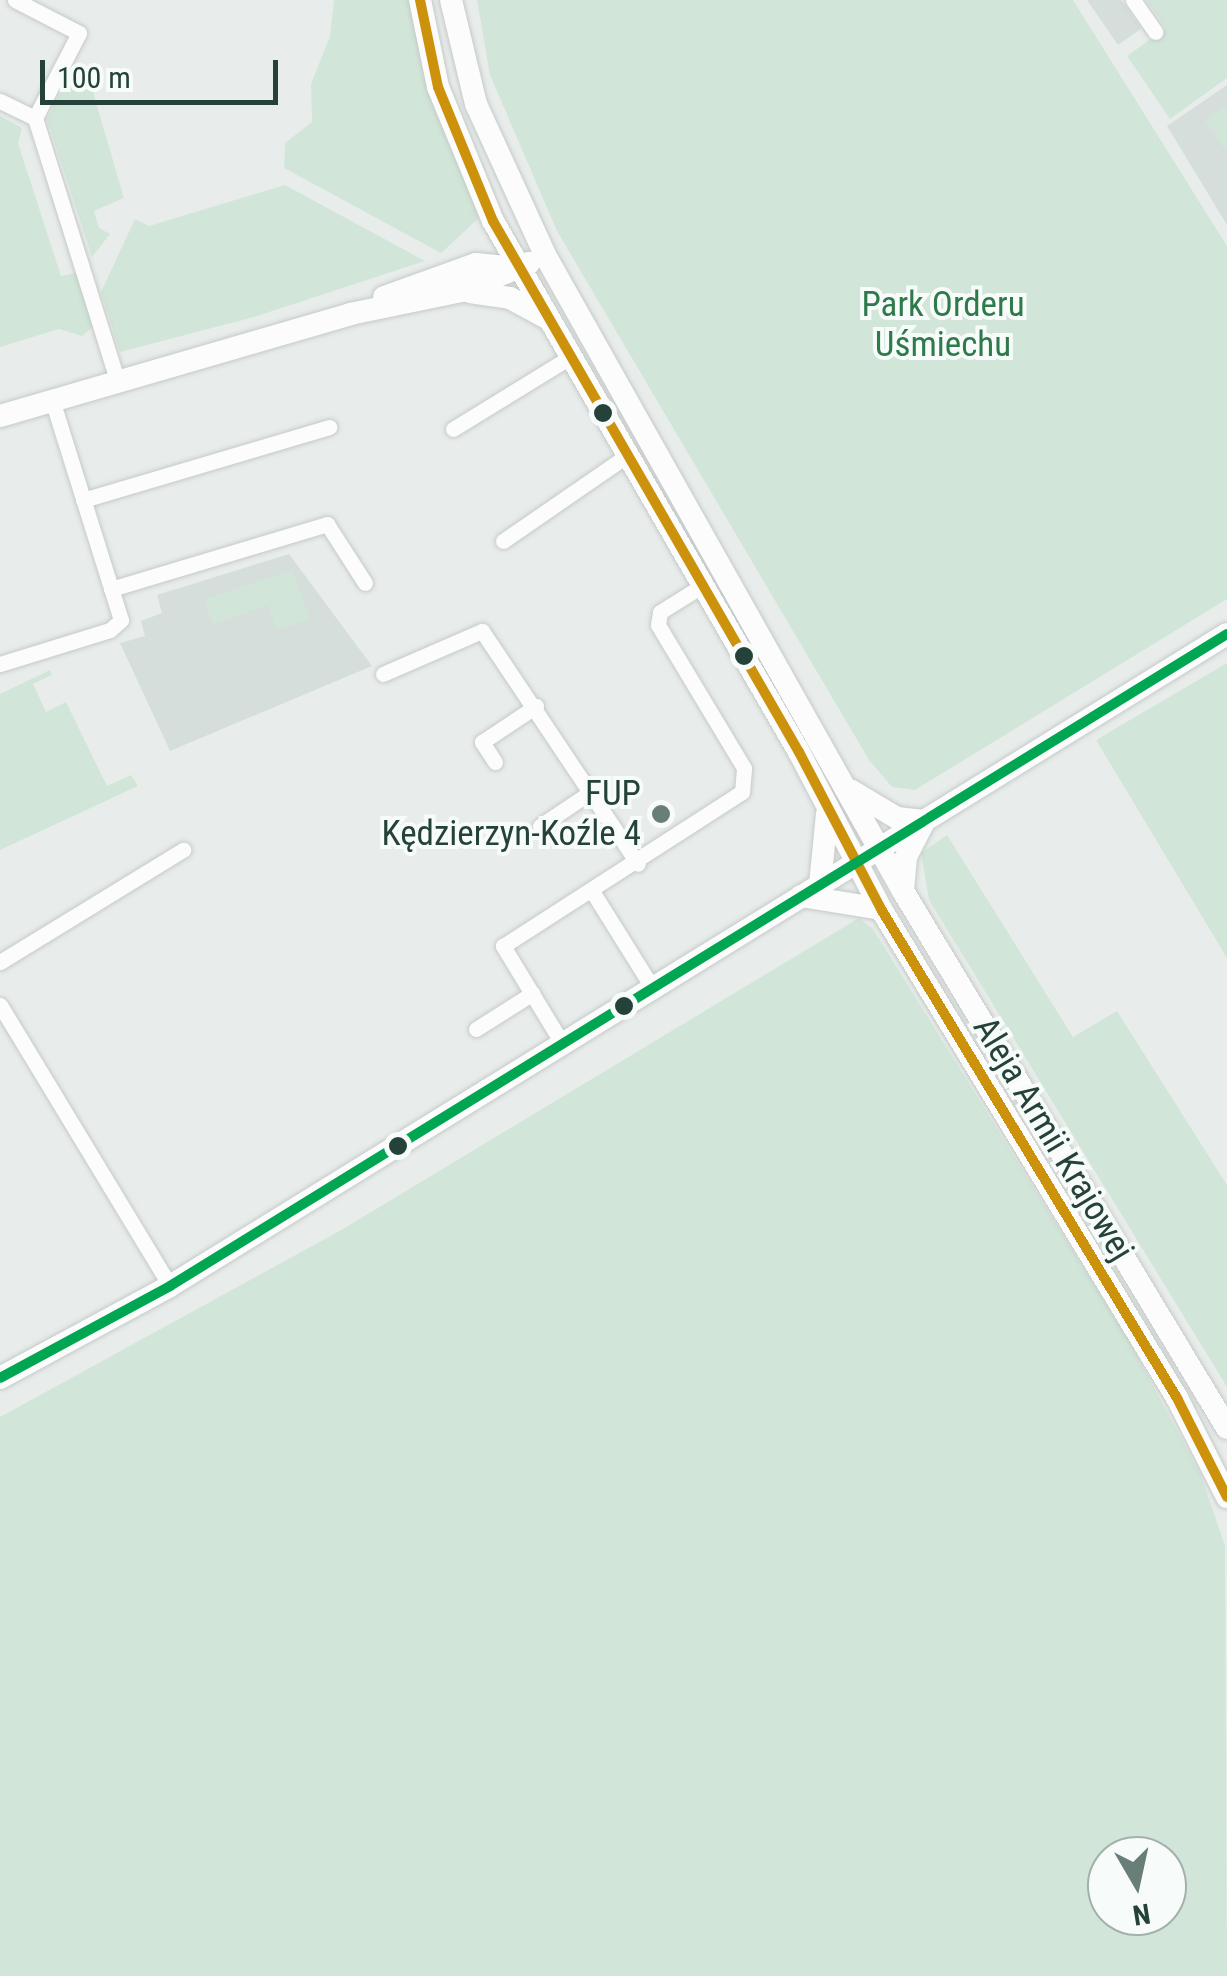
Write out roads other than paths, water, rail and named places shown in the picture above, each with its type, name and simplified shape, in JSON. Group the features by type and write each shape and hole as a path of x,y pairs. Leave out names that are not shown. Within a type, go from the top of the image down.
{"street":[{"path":"16,0 78,33 35,118 118,380"},
{"name":"Aleja Armii Krajowej","path":"420,0 438,87 493,220 881,909 1178,1398 1227,1497"},
{"name":"Aleja Armii Krajowej","path":"452,0 462,63 488,138 545,254 903,890 1227,1428"},
{"path":"1133,0 1155,32"},
{"path":"0,100 35,118"},
{"path":"476,264 493,220"},
{"path":"0,416 350,314 462,292 545,254"},
{"path":"350,314 476,264 519,268"},
{"path":"462,292 510,298 547,318"},
{"path":"453,429 570,357"},
{"path":"0,664 110,630 121,620 52,400"},
{"path":"83,500 330,427"},
{"path":"502,541 626,456"},
{"path":"111,589 327,524 365,583"},
{"path":"562,1043 503,946 736,801 746,779 658,625 660,612 700,587"},
{"path":"383,674 482,631 536,706 638,864"},
{"path":"0,1378 170,1286 1227,634"},
{"path":"495,762 482,742 536,706"},
{"path":"847,788 897,818 924,821"},
{"path":"540,826 592,790"},
{"path":"811,890 827,807"},
{"path":"903,890 906,857 924,821"},
{"path":"0,962 184,850"},
{"path":"811,890 881,909"},
{"path":"592,891 652,987"},
{"path":"476,1029 532,993"},
{"path":"0,1006 170,1286"}],"place":[{"name":"FUP Kędzierzyn-Koźle 4","path":"661,814"}],"park label":[{"name":"Park Orderu Uśmiechu","path":"943,325"}]}
